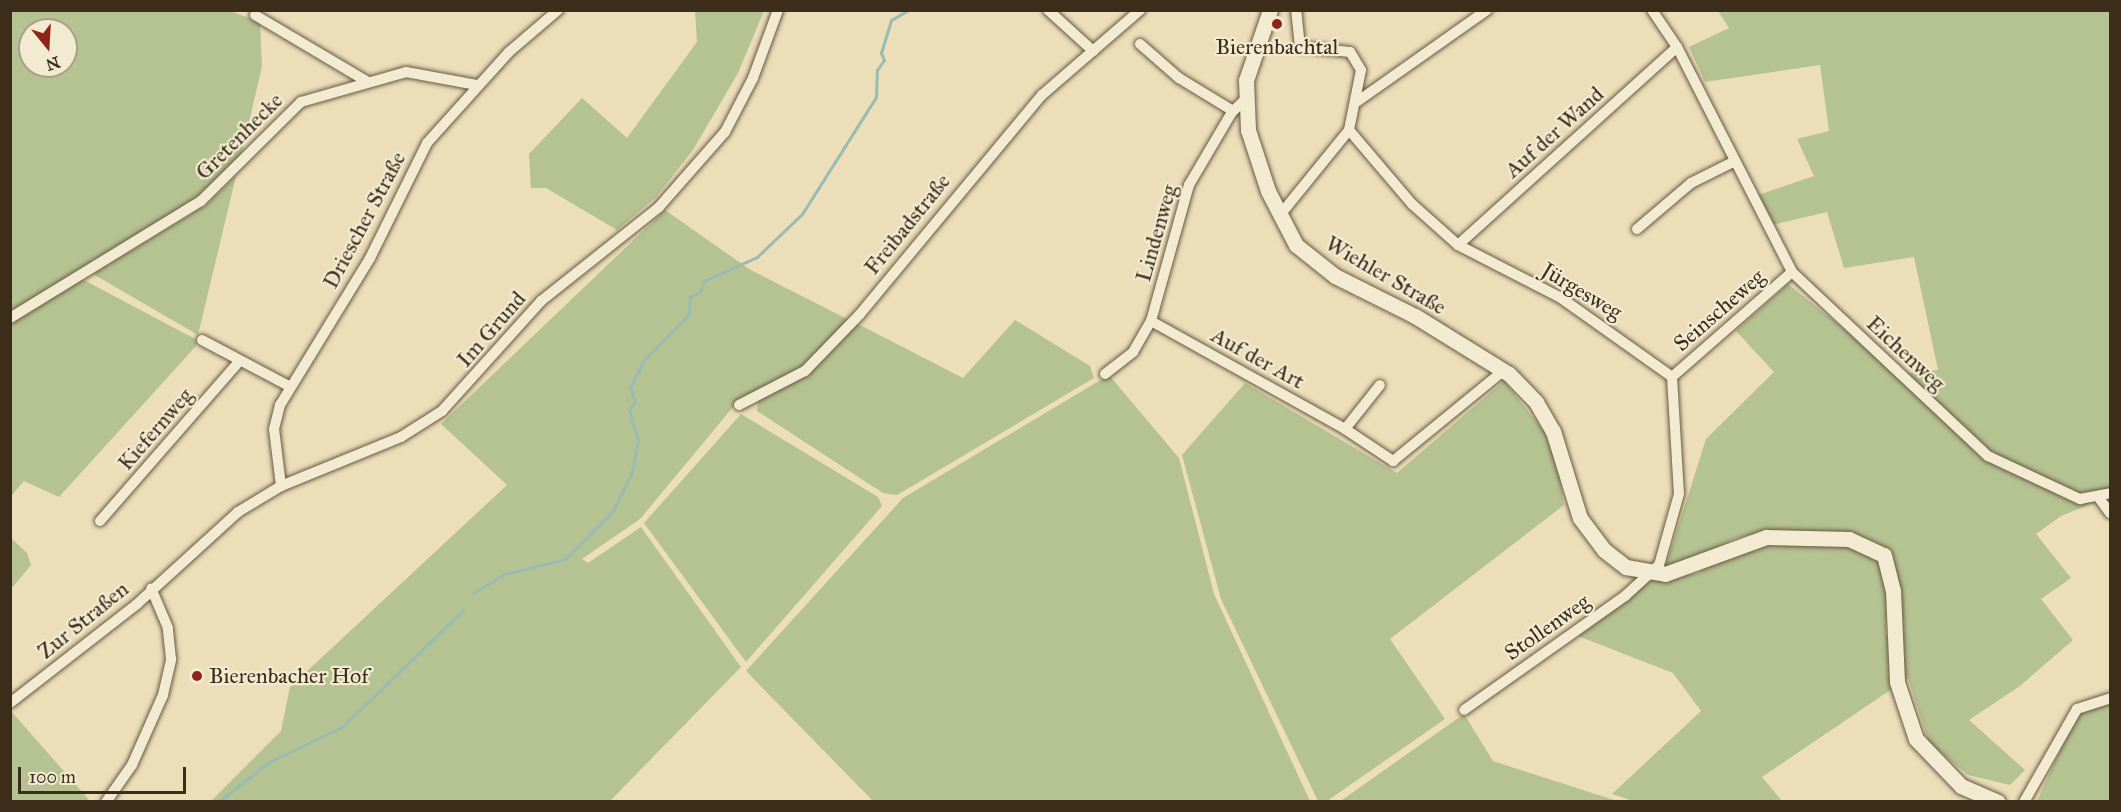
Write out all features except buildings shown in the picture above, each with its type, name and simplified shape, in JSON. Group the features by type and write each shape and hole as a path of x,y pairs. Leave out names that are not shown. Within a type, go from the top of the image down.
{"main road":[{"name":"Wiehler Straße","path":"1270,10 1246,80 1245,100 1256,156 1280,215 1296,245 1313,261 1504,370 1536,402 1553,430 1572,498 1591,535 1626,567 1650,573"},
{"path":"1650,573 1690,568 1738,543 1766,537 1849,539 1884,555 1893,590 1897,682 1917,739 1961,786 1998,801"}],"street":[{"name":"Driescher Straße","path":"281,486 274,429 289,386 370,258 427,143 477,84 536,25 558,10"},
{"name":"Im Grund","path":"151,588 238,512 281,486 401,437 442,411 541,301 659,207 725,132 753,78 778,10"},
{"path":"1048,10 1093,51 1140,10"},
{"path":"1280,215 1349,130 1358,101 1357,61 1350,52 1300,47 1296,10"},
{"path":"1358,101 1487,10"},
{"name":"Eichenweg","path":"1652,10 1677,47 1733,162 1792,272 1988,456 2080,499 2099,498 2110,494"},
{"path":"255,15 366,81"},
{"path":"1140,44 1179,78 1233,111"},
{"name":"Auf der Wand","path":"1458,244 1677,47"},
{"name":"Freibadstraße","path":"739,405 805,371 861,314 1042,95 1093,51"},
{"name":"Gretenhecke","path":"10,318 149,236 201,201 301,102 366,81 406,72 477,84"},
{"name":"Lindenweg","path":"1105,374 1133,352 1151,321 1189,184 1233,111 1245,100"},
{"name":"Jürgesweg","path":"1349,130 1412,204 1458,244 1561,298 1672,377"},
{"path":"1637,229 1691,183 1733,162"},
{"name":"Seinscheweg","path":"1672,377 1792,272"},
{"name":"Auf der Art","path":"1151,321 1345,429 1393,461 1504,370"},
{"path":"202,340 238,363 289,386"},
{"name":"Kiefernweg","path":"100,521 238,363"},
{"name":"Stollenweg","path":"1464,710 1626,596 1659,565 1679,494 1672,377"},
{"path":"1345,429 1380,385"},
{"path":"2099,498 2110,513"},
{"path":"106,801 132,765 163,695 169,668 168,628 151,588"},
{"name":"Zur Straßen","path":"10,703 151,588"},
{"path":"2024,801 2077,709 2110,698"}],"green space":[{"path":"10,11 230,11 260,22 262,66 241,157 189,204 10,314"},
{"path":"695,11 764,11 738,73 693,150 656,197 617,230 546,188 531,188 529,154 582,98 627,138 697,42"},
{"path":"1718,11 2110,11 2110,496 2061,516 2036,534 2071,578 2041,599 2073,640 2020,686 1969,720 2025,770 2010,785 1968,775 1929,743 1908,678 1762,777 1782,801 1633,801 1612,794 1701,711 1673,673 1578,636 1651,579 1696,574 1737,549 1766,541 1857,546 1877,558 1887,587 1886,635 1895,636 1886,550 1873,542 1849,535 1765,532 1735,538 1688,563 1665,568 1706,439 1774,372 1736,331 1788,284 1900,374 1938,370 1914,257 1844,268 1827,212 1767,226 1755,196 1814,176 1797,139 1829,131 1820,65 1705,82 1689,47 1729,28"},
{"path":"236,176 198,335 93,274 206,205"},
{"path":"665,210 749,269 849,320 799,369 733,407 640,519 582,559 588,563 641,527 741,667 610,801 210,802 281,731 290,687 507,485 441,424"},
{"path":"82,279 197,340 196,346 59,497 24,481 11,496 11,321"},
{"path":"1015,320 1090,366 1094,378 897,495 883,493 757,411 758,400 856,323 963,378"},
{"path":"1109,375 1179,458 1214,594 1310,801 873,801 746,671 903,498"},
{"path":"1504,381 1544,431 1558,467 1564,505 1390,639 1445,719 1327,801 1318,801 1221,599 1182,455 1245,383 1397,473"},
{"path":"741,414 878,497 882,506 746,662 644,523"},
{"path":"11,538 27,553 31,565 11,589"},
{"path":"2110,701 2110,801 2037,801 2078,711"},
{"path":"11,711 90,801 11,801"},
{"path":"1464,714 1493,761 1617,801 1339,802"}],"waterway":[{"path":"473,593 505,574 565,559 613,511 632,472 638,440 629,410 635,401 630,388 643,361 689,314 690,297 700,292 704,281 757,257 802,214 876,97 877,70 884,60 881,53 891,20 908,10"},
{"path":"218,802 269,762 342,727 463,610"}],"place":[{"name":"Bierenbachtal","path":"1277,24"},
{"name":"Bierenbacher Hof","path":"197,676"}]}
